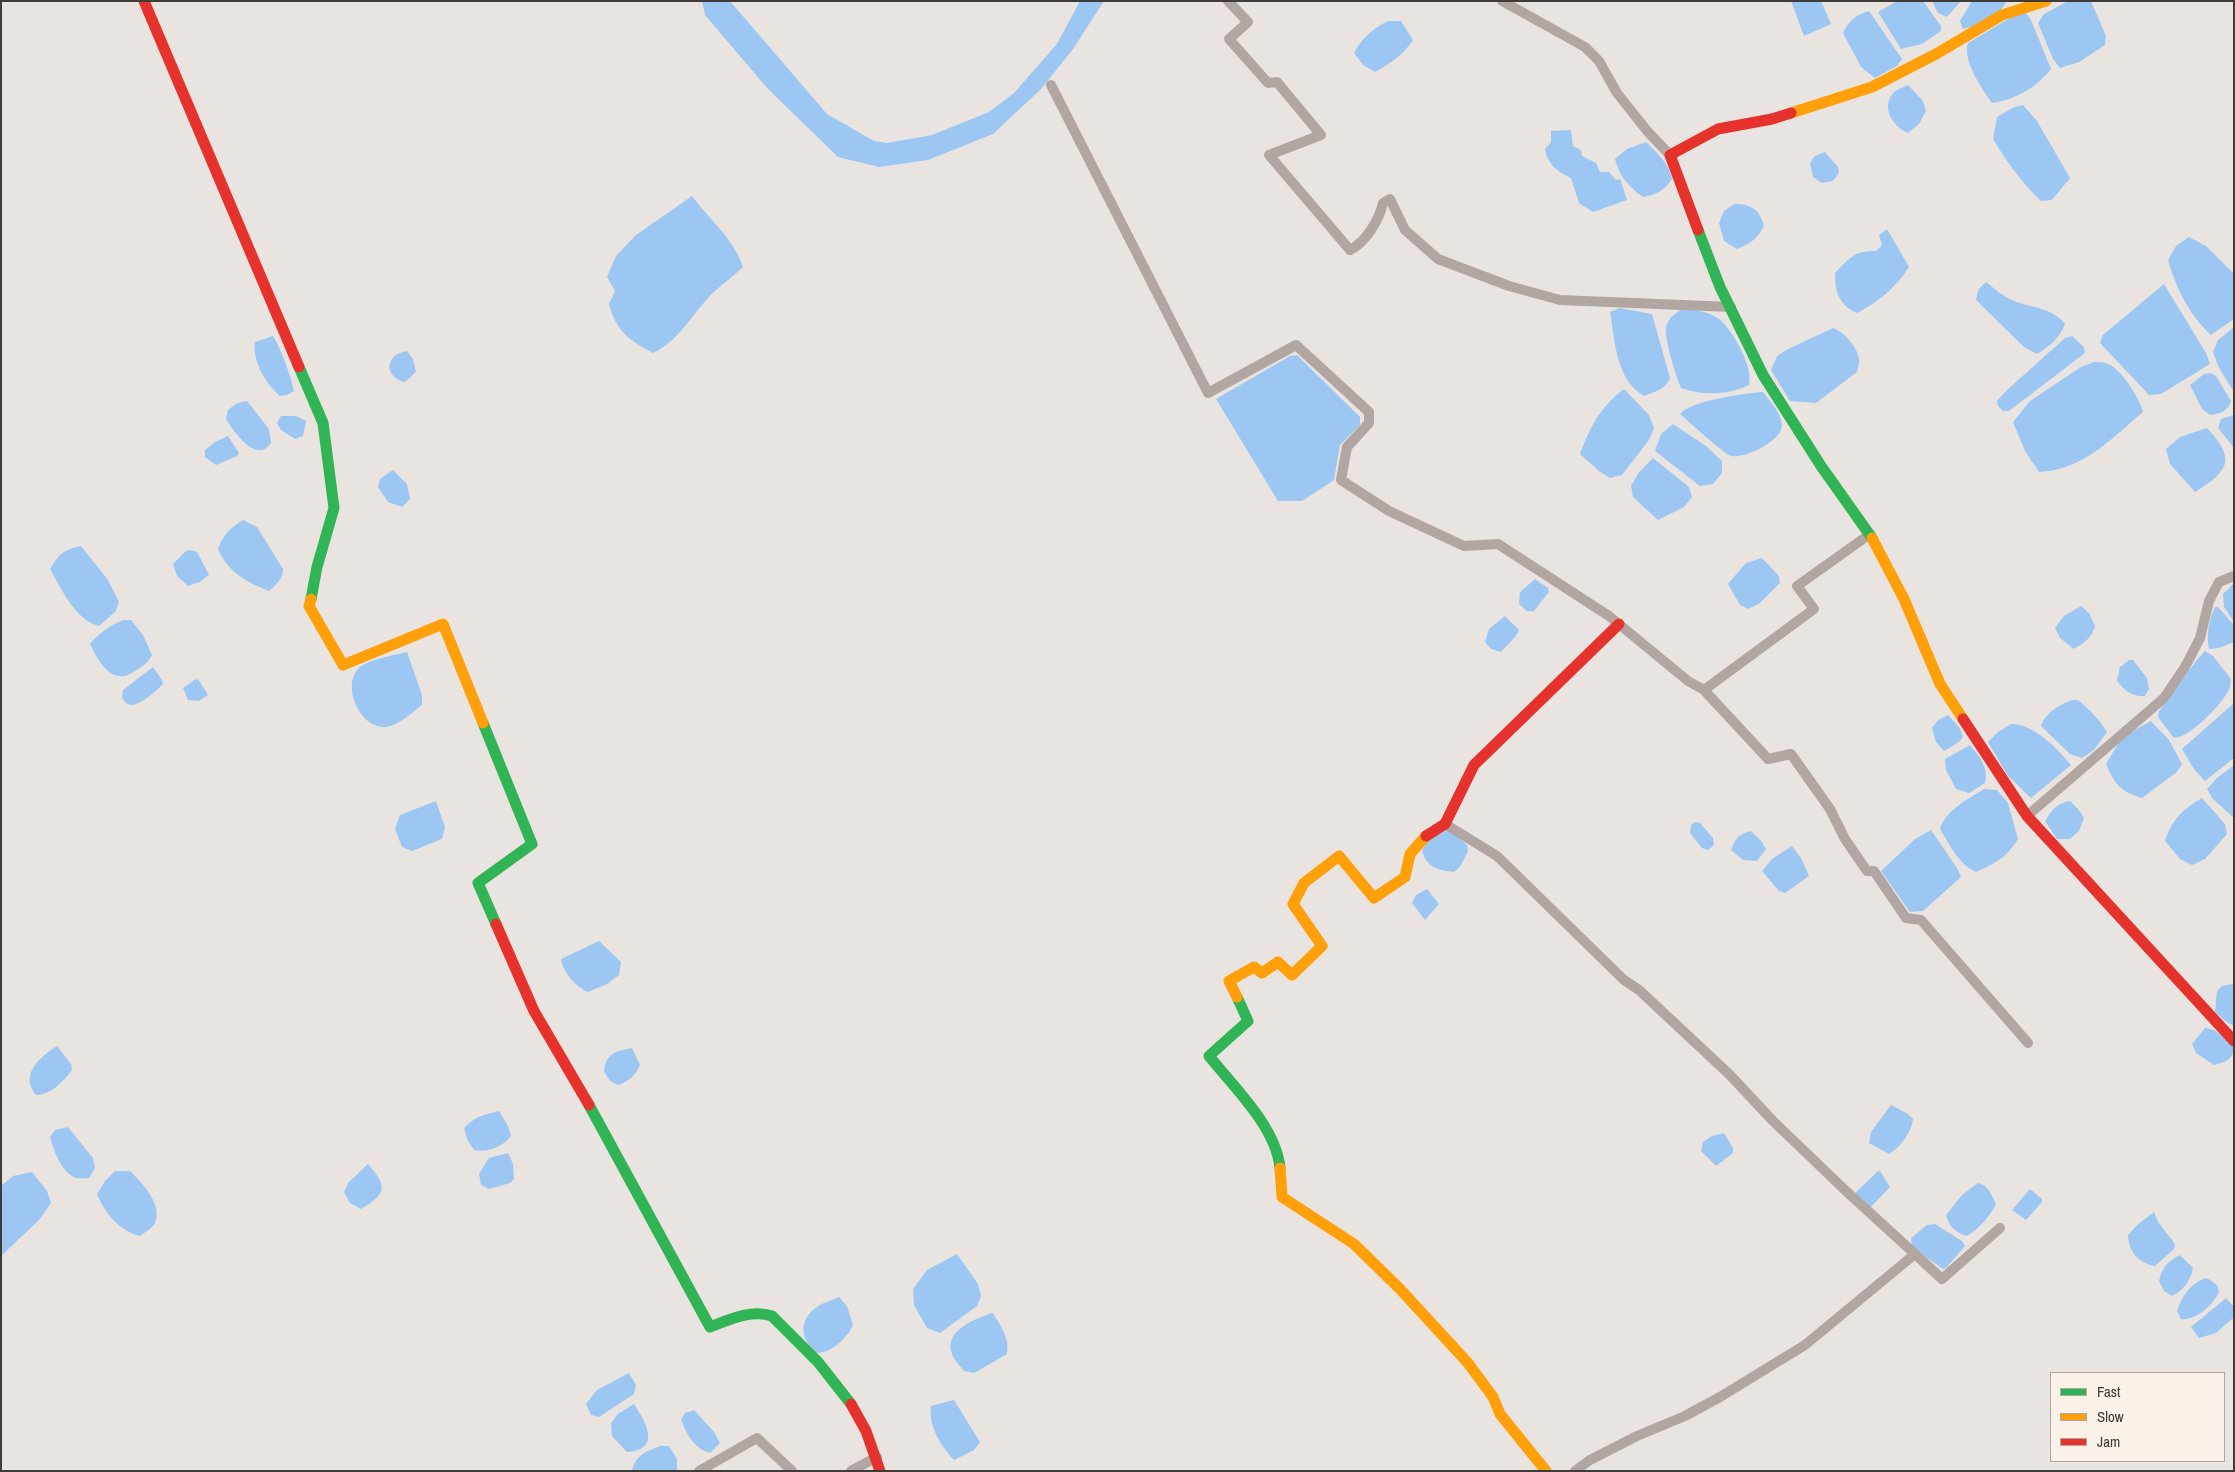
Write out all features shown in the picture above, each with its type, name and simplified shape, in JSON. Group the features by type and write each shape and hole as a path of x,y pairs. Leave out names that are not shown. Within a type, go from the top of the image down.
{"street":[{"path":"144,1 323,423 334,508 317,567 309,606 343,665 443,624 532,844 478,883 534,1011 599,1123 710,1327 756,1313 770,1315 812,1354 859,1415 873,1442 880,1471"},
{"path":"1228,1 1248,22 1228,39 1268,83 1278,82 1321,136 1269,155 1350,250 1361,245 1380,212 1382,203 1390,199 1405,230 1438,259 1509,286 1560,300 1731,307"},
{"path":"1502,1 1584,47 1599,61 1618,92 1648,132 1670,155 1720,287 1763,376 1821,466 1870,534 1904,600 1940,684 2027,816 2234,1040"},
{"path":"1670,155 1718,129 1772,119 1872,87 1936,54 2002,15 2046,1"},
{"path":"1051,85 1208,393 1296,345 1369,412 1369,423 1347,447 1340,480 1389,511 1464,546 1498,544 1619,624 1688,681 1704,690 1768,759 1791,754 1830,809 1845,839 1867,871 1874,872 1906,918 1921,920 2028,1043"},
{"path":"1704,690 1814,609 1797,586 1870,534"},
{"path":"2027,816 2164,698 2185,667 2200,638 2209,601 2219,582 2234,576"},
{"path":"1546,1471 1500,1414 1494,1397 1468,1363 1400,1289 1354,1244 1282,1197 1279,1160 1263,1122 1209,1056 1248,1021 1229,981 1254,967 1262,973 1278,962 1292,975 1322,946 1292,904 1304,883 1339,856 1374,898 1405,878 1410,854 1424,838 1445,824 1474,765 1619,624"},
{"path":"1445,824 1497,856 1624,980 1639,990 1729,1074 1773,1121 1942,1279 2000,1228"},
{"path":"1575,1471 1590,1460 1636,1436 1685,1416 1713,1401 1805,1345 1915,1254"},
{"path":"699,1471 757,1438 792,1471"},
{"path":"851,1471 877,1458"}],"water":[{"path":"702,1 730,1 827,114 874,141 887,143 932,135 989,112 1014,93 1057,44 1080,1 1104,1 1073,49 1042,88 993,134 928,160 879,167 838,157 768,89 705,15"},
{"path":"1791,1 1821,1 1831,24 1804,36"},
{"path":"1897,1 1923,1 1941,26 1941,31 1922,44 1901,49 1878,12"},
{"path":"1932,1 1961,1 1947,17 1938,13"},
{"path":"1972,1 2007,1 1993,18 1963,29 1960,21"},
{"path":"2068,1 2091,1 2106,36 2105,45 2079,62 2060,68 2053,59 2038,23 2044,14"},
{"path":"1869,11 1902,59 1897,66 1875,78 1861,67 1843,33 1853,19"},
{"path":"2026,13 2031,20 2051,69 2025,92 2009,99 1992,103 1970,66 1967,50 1968,43 2010,18"},
{"path":"1388,21 1401,21 1413,40 1396,58 1375,72 1363,65 1354,53 1368,34"},
{"path":"1908,85 1923,101 1926,111 1919,124 1908,133 1893,121 1888,110 1888,104 1894,92"},
{"path":"2023,105 2037,121 2070,178 2052,200 2041,201 2027,187 1993,139 1997,117 2014,107"},
{"path":"1571,130 1573,146 1581,150 1582,156 1596,163 1600,172 1609,172 1616,180 1620,179 1627,200 1593,212 1579,203 1571,178 1554,167 1548,159 1545,149 1551,142 1551,131"},
{"path":"1646,142 1665,163 1672,179 1660,191 1643,197 1625,181 1615,159 1627,149"},
{"path":"1825,152 1838,167 1839,173 1833,181 1822,183 1813,177 1810,163 1815,156"},
{"path":"692,196 734,247 743,267 708,298 672,340 653,353 630,339 615,321 609,304 615,291 607,277 616,256 636,235"},
{"path":"1734,204 1749,206 1754,209 1760,215 1764,226 1753,240 1737,249 1724,241 1719,223 1724,211"},
{"path":"1887,229 1909,267 1886,293 1873,304 1857,313 1846,306 1839,297 1835,273 1852,256 1862,252 1876,251 1882,245 1879,235"},
{"path":"2189,237 2206,246 2234,274 2234,319 2211,335 2196,319 2184,300 2168,260 2176,246"},
{"path":"1986,282 2008,298 2047,311 2060,318 2065,324 2057,338 2037,354 2024,347 1976,300 1978,290"},
{"path":"2164,284 2206,353 2210,364 2161,394 2149,395 2100,343 2103,335"},
{"path":"1620,308 1652,314 1670,378 1663,387 1644,396 1628,380 1618,359 1610,312"},
{"path":"1685,308 1711,315 1725,324 1736,340 1745,360 1750,378 1749,385 1733,391 1715,393 1689,391 1681,388 1669,348 1666,327 1671,317"},
{"path":"2234,327 2234,392 2219,368 2213,352 2218,340"},
{"path":"1833,328 1846,336 1856,350 1859,361 1857,372 1816,403 1790,401 1771,370 1777,356"},
{"path":"273,336 293,386 294,391 287,395 280,396 265,379 256,357 255,342"},
{"path":"2072,336 2084,347 2085,353 2009,411 2003,411 1998,406 1997,401 2006,391 2065,338"},
{"path":"407,351 413,359 416,372 405,382 393,376 389,367 394,357 399,353"},
{"path":"1297,355 1360,417 1360,425 1340,445 1334,480 1302,501 1278,501 1216,399 1290,356"},
{"path":"2094,362 2106,363 2118,371 2138,399 2143,412 2108,442 2083,459 2069,466 2039,472 2025,451 2013,422 2030,401 2081,367"},
{"path":"2211,373 2216,376 2231,401 2223,411 2210,415 2202,409 2190,385 2204,374"},
{"path":"1624,389 1649,415 1654,428 1649,440 1622,475 1610,478 1580,454 1597,418"},
{"path":"1763,392 1778,412 1782,426 1780,432 1769,443 1745,455 1731,456 1727,454 1680,414 1686,409 1706,402"},
{"path":"247,401 269,429 271,443 265,449 259,450 246,444 226,419 228,410 237,403"},
{"path":"2234,415 2234,448 2218,428 2221,419"},
{"path":"281,416 296,416 306,421 303,436 295,439 281,430 277,423"},
{"path":"1673,424 1706,446 1722,461 1722,473 1713,484 1700,486 1655,451 1661,434"},
{"path":"2207,428 2222,448 2225,463 2216,477 2195,492 2170,464 2166,449 2180,437"},
{"path":"228,436 239,453 237,456 216,465 205,457 205,450 215,442"},
{"path":"1653,458 1689,487 1692,497 1684,507 1658,520 1633,497 1631,486 1639,472"},
{"path":"393,470 407,484 410,499 402,507 388,502 378,487 380,479"},
{"path":"243,520 257,527 283,569 277,584 269,591 253,584 232,570 218,549 228,532"},
{"path":"81,546 108,580 119,602 116,611 99,626 90,623 76,610 64,594 50,569 62,553"},
{"path":"186,551 197,552 209,575 200,582 188,586 177,576 173,564"},
{"path":"1762,558 1779,576 1780,583 1760,603 1748,609 1740,605 1728,584 1746,563"},
{"path":"1535,579 1548,588 1549,592 1534,611 1527,611 1519,604 1520,592"},
{"path":"2234,583 2234,622 2224,607 2223,594"},
{"path":"2081,606 2089,613 2095,626 2090,637 2074,649 2060,638 2055,628 2064,616"},
{"path":"2215,607 2218,607 2234,625 2234,642 2219,648 2209,649 2209,628"},
{"path":"1505,616 1519,630 1501,652 1491,649 1485,642 1489,629"},
{"path":"123,620 131,620 143,635 152,655 147,663 140,668 127,675 120,676 108,671 102,665 90,644 105,630"},
{"path":"2205,651 2213,656 2231,679 2230,689 2219,704 2197,726 2189,732 2174,738 2158,717 2159,711"},
{"path":"407,652 422,695 422,705 393,725 382,727 374,725 360,713 353,695 353,678 357,670 366,663"},
{"path":"2129,660 2133,660 2147,678 2149,689 2145,696 2129,693 2117,681 2120,667"},
{"path":"153,667 163,684 136,704 126,703 122,698 123,690"},
{"path":"198,679 208,695 199,701 188,700 183,688"},
{"path":"2072,700 2078,700 2086,707 2107,732 2094,750 2082,758 2070,754 2041,726 2053,710"},
{"path":"2234,703 2234,758 2205,781 2194,769 2182,749"},
{"path":"1948,715 1960,728 1963,737 1959,742 1944,751 1936,742 1932,728 1938,720"},
{"path":"2151,721 2169,740 2182,764 2177,772 2142,798 2123,790 2112,777 2106,764 2122,737"},
{"path":"2011,724 2020,725 2036,732 2059,751 2071,765 2031,798 2008,776 1988,742 1998,732"},
{"path":"1970,745 1983,763 1986,778 1985,783 1969,793 1956,789 1946,770 1945,759"},
{"path":"2234,765 2234,818 2213,799 2207,789 2217,778"},
{"path":"1984,789 1997,790 2008,803 2018,839 2000,859 1976,872 1959,859 1940,829 1952,811"},
{"path":"2202,798 2225,824 2227,834 2205,859 2192,865 2180,859 2165,841 2171,826 2179,815"},
{"path":"436,801 445,827 442,839 412,851 402,847 395,829 400,815"},
{"path":"2070,801 2084,818 2079,831 2070,839 2057,839 2045,821 2055,808 2062,803"},
{"path":"1695,822 1700,823 1713,838 1714,845 1708,850 1702,848 1690,833 1691,825"},
{"path":"1449,829 1467,845 1468,851 1460,867 1454,872 1433,867 1426,860 1422,850 1429,840"},
{"path":"1931,830 1961,877 1923,911 1910,912 1881,871 1915,839"},
{"path":"1751,831 1766,849 1757,861 1743,860 1731,850 1738,837"},
{"path":"1792,846 1801,858 1809,876 1785,893 1779,891 1762,871 1772,859"},
{"path":"1427,889 1439,904 1425,920 1412,903 1416,895"},
{"path":"599,941 621,962 619,975 607,984 588,992 571,979 564,969 561,959"},
{"path":"2234,985 2234,1026 2215,1012 2217,991 2222,986"},
{"path":"2205,1028 2214,1030 2233,1044 2233,1053 2229,1059 2214,1065 2196,1053 2192,1044"},
{"path":"57,1046 71,1064 72,1070 56,1087 36,1095 31,1087 31,1073 38,1061"},
{"path":"632,1048 640,1065 634,1075 618,1085 610,1081 604,1071 607,1060 621,1050"},
{"path":"1891,1105 1908,1114 1913,1119 1905,1139 1889,1154 1869,1143 1871,1132"},
{"path":"499,1111 508,1126 511,1136 494,1148 484,1151 474,1150 467,1139 464,1128 480,1117"},
{"path":"68,1127 93,1158 95,1168 89,1178 77,1178 71,1175 62,1166 56,1155 50,1137 55,1130"},
{"path":"1724,1133 1733,1148 1733,1153 1716,1166 1701,1151 1703,1142 1712,1136"},
{"path":"508,1153 513,1164 514,1179 510,1183 489,1189 481,1185 479,1174 489,1158"},
{"path":"368,1164 379,1178 382,1189 376,1198 361,1209 350,1203 344,1192 348,1183"},
{"path":"115,1171 130,1171 154,1201 157,1216 155,1223 140,1236 126,1230 114,1221 104,1208 97,1194 105,1181"},
{"path":"1880,1171 1890,1187 1871,1207 1855,1193"},
{"path":"32,1172 47,1191 51,1203 39,1220 1,1256 1,1186 13,1176"},
{"path":"1978,1183 1987,1188 1996,1204 1984,1222 1967,1236 1953,1228 1946,1215 1962,1195"},
{"path":"2030,1189 2042,1199 2042,1202 2026,1220 2012,1210"},
{"path":"2154,1212 2158,1222 2175,1244 2174,1249 2155,1266 2149,1265 2136,1256 2130,1247 2128,1235 2137,1225"},
{"path":"1935,1224 1962,1241 1965,1246 1947,1267 1943,1269 1912,1247 1911,1238 1927,1225"},
{"path":"957,1254 978,1284 981,1296 977,1306 940,1333 927,1328 914,1305 913,1289 927,1270"},
{"path":"2180,1255 2193,1268 2186,1285 2172,1296 2164,1291 2159,1281 2166,1265"},
{"path":"2207,1278 2217,1285 2219,1292 2216,1297 2198,1315 2181,1319 2177,1311 2184,1295 2196,1283"},
{"path":"839,1297 847,1306 853,1325 847,1335 833,1348 817,1353 807,1342 804,1324 811,1312 817,1307"},
{"path":"2226,1298 2234,1307 2233,1318 2216,1333 2199,1338 2191,1327"},
{"path":"993,1313 1006,1338 1007,1354 974,1373 964,1371 952,1354 950,1346 952,1339 957,1332 970,1322"},
{"path":"629,1373 636,1385 634,1394 599,1417 591,1415 586,1404 597,1390"},
{"path":"954,1400 980,1442 974,1450 954,1460 936,1435 931,1421 931,1406"},
{"path":"634,1404 643,1419 648,1434 648,1441 645,1446 638,1450 627,1452 612,1436 611,1423 618,1414"},
{"path":"694,1410 714,1432 720,1443 710,1453 695,1444 683,1425 681,1419 685,1413"},
{"path":"660,1446 669,1446 677,1459 677,1471 632,1471 638,1458"}],"traffic: fast":[{"path":"1698,230 1720,287 1763,375 1821,466 1872,538"},
{"path":"299,367 323,423 334,508 317,567 311,599"},
{"path":"483,723 532,844 478,883 496,924"},
{"path":"1237,997 1248,1021 1209,1056 1241,1094 1262,1123 1271,1138 1280,1168"},
{"path":"589,1105 710,1327 748,1315 764,1314 772,1316 818,1362 851,1404"}],"traffic: slow":[{"path":"1791,113 1872,87 1936,54 2002,15 2046,1"},
{"path":"1872,538 1904,599 1940,684 1963,719"},
{"path":"311,599 309,606 343,665 443,624 483,723"},
{"path":"1237,997 1229,981 1254,967 1262,973 1278,962 1292,975 1322,946 1293,904 1304,883 1339,856 1374,898 1405,877 1410,854 1426,836"},
{"path":"1280,1168 1282,1197 1354,1244 1400,1289 1468,1363 1493,1397 1500,1414 1546,1471"}],"traffic: jam":[{"path":"144,1 299,367"},
{"path":"1698,230 1670,155 1718,129 1772,119 1791,113"},
{"path":"1426,836 1445,824 1474,765 1619,624"},
{"path":"1963,719 2027,816 2234,1041"},
{"path":"496,924 534,1011 589,1105"},
{"path":"851,1404 866,1431 880,1471"}]}
